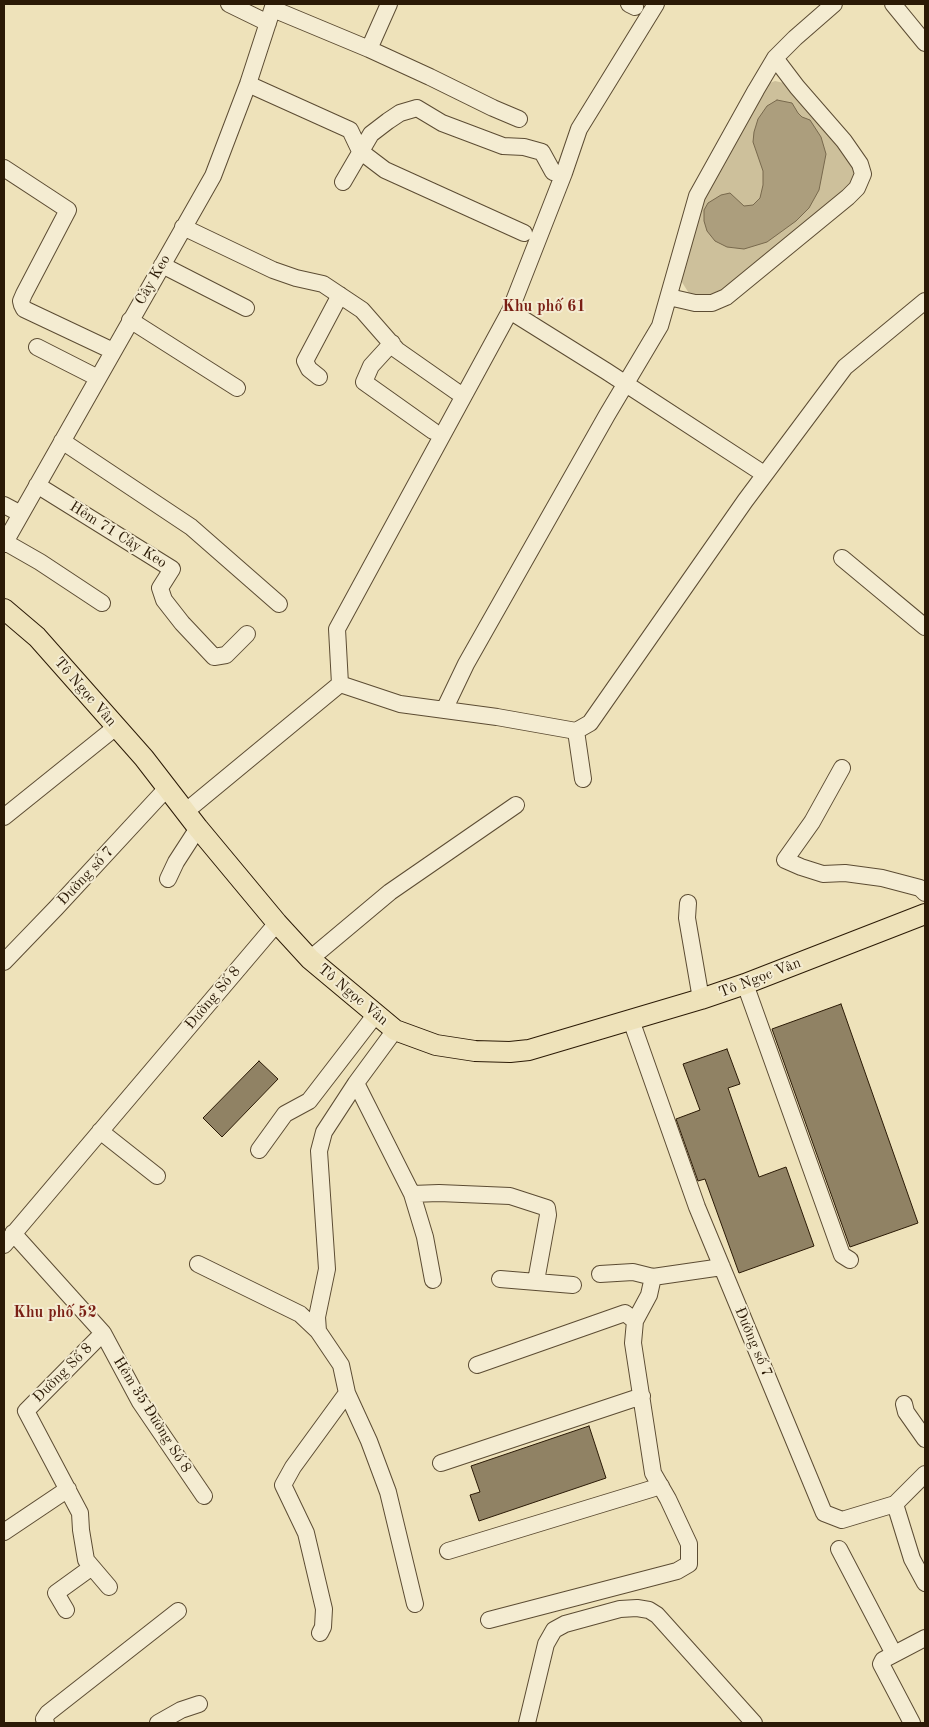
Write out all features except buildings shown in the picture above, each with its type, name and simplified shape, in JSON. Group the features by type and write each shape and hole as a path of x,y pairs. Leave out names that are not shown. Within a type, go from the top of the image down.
{"main road":[{"name":"Tô Ngọc Vân","path":"4,608 37,636 144,758 185,812 276,923 310,959 395,1030 436,1044 475,1051 510,1052 529,1050 745,984 925,914"}],"street":[{"path":"229,4 272,12 369,49 519,119"},
{"path":"369,49 388,4"},
{"path":"340,684 337,629 510,312 579,129 656,4"},
{"path":"444,710 466,664 607,415 660,326 697,196 775,58 834,4"},
{"path":"893,4 925,43"},
{"name":"Cây Keo","path":"4,543 212,176 248,84 272,12"},
{"path":"669,297 695,303 712,303 726,298 848,198 857,188 863,174 860,164 844,141 797,87 775,58"},
{"path":"248,84 350,130 360,151 385,170 524,233"},
{"path":"343,182 371,134 400,113 418,108 442,123 503,146 524,147 542,152 553,172"},
{"path":"4,168 68,210 24,294 21,301 22,306 24,309 113,351"},
{"path":"183,228 273,270 296,278 323,284 362,310 397,350 457,392"},
{"path":"162,265 246,308"},
{"path":"319,376 309,369 306,361 340,295"},
{"path":"340,684 400,704 576,731 590,723 764,474 845,367 925,301"},
{"path":"510,312 764,474"},
{"path":"130,320 237,388"},
{"path":"392,343 370,366 364,382 433,431"},
{"path":"37,347 98,378"},
{"path":"62,441 191,527 279,604"},
{"name":"Hẻm 71 Cây Keo","path":"38,484 172,569 160,588 164,600 214,658 226,655 247,634"},
{"path":"4,505 21,514"},
{"path":"4,543 40,562 102,604"},
{"path":"842,558 925,627"},
{"path":"185,812 340,684"},
{"path":"4,817 116,727"},
{"path":"576,731 582,780"},
{"path":"842,768 812,822 786,860 822,874 845,873 882,878 920,888 925,893"},
{"name":"Đường số 7","path":"4,962 167,788"},
{"path":"310,959 390,892 516,805"},
{"path":"168,879 176,862 198,828"},
{"path":"688,903 687,918 701,999"},
{"name":"Đường Số 8","path":"109,1587 86,1560 80,1513 26,1411 103,1333 8,1239 276,923"},
{"path":"745,984 842,1255 850,1260"},
{"path":"259,1150 285,1114 309,1101 376,1014"},
{"name":"Đường số 7","path":"630,1020 697,1207 824,1513 842,1520 896,1504"},
{"path":"318,1331 317,1317 327,1269 319,1151 324,1132 356,1083 395,1030"},
{"path":"356,1083 412,1194 433,1280"},
{"path":"100,1131 157,1176"},
{"path":"412,1194 510,1196 547,1208 548,1214 536,1281"},
{"path":"198,1264 300,1314 318,1331 341,1365 347,1393 369,1442 388,1492 415,1604"},
{"path":"600,1274 634,1272 653,1277 722,1267"},
{"path":"489,1620 677,1571 689,1564 689,1544 653,1473 634,1343 635,1321 649,1295 653,1277"},
{"path":"500,1279 573,1285"},
{"path":"478,1365 625,1313 635,1321"},
{"name":"Hẻm 35 Đường Số 8","path":"103,1333 140,1402 204,1496"},
{"path":"320,1633 323,1627 324,1609 306,1533 283,1485 293,1467 347,1393"},
{"path":"441,1463 642,1396"},
{"path":"904,1404 906,1412 925,1439"},
{"path":"923,1574 912,1559 896,1504 925,1474"},
{"path":"448,1551 661,1486"},
{"path":"4,1532 68,1489"},
{"path":"839,1549 894,1654"},
{"path":"66,1610 56,1594 92,1567"},
{"path":"527,1723 546,1644 554,1630 565,1624 620,1609 637,1608 649,1610 657,1615 754,1723"},
{"path":"46,1723 44,1719 48,1713 178,1611"},
{"path":"912,1723 881,1664 883,1660 925,1638"},
{"path":"158,1723 181,1710 199,1704"}],"shaded area":[{"path":"775,81 784,83 846,153 853,168 855,178 838,197 715,296 690,295 680,279 704,195 765,85"},
{"path":"777,100 792,103 802,117 810,120 821,137 826,154 819,190 809,208 796,221 767,242 744,249 727,247 715,241 707,231 704,221 704,210 708,203 721,195 730,193 744,206 753,205 760,198 763,185 763,171 753,142 754,132 758,119 767,106"}],"district":[{"name":"Khu phố 61","path":"544,307"},
{"name":"Khu phố 52","path":"55,1313"}]}
